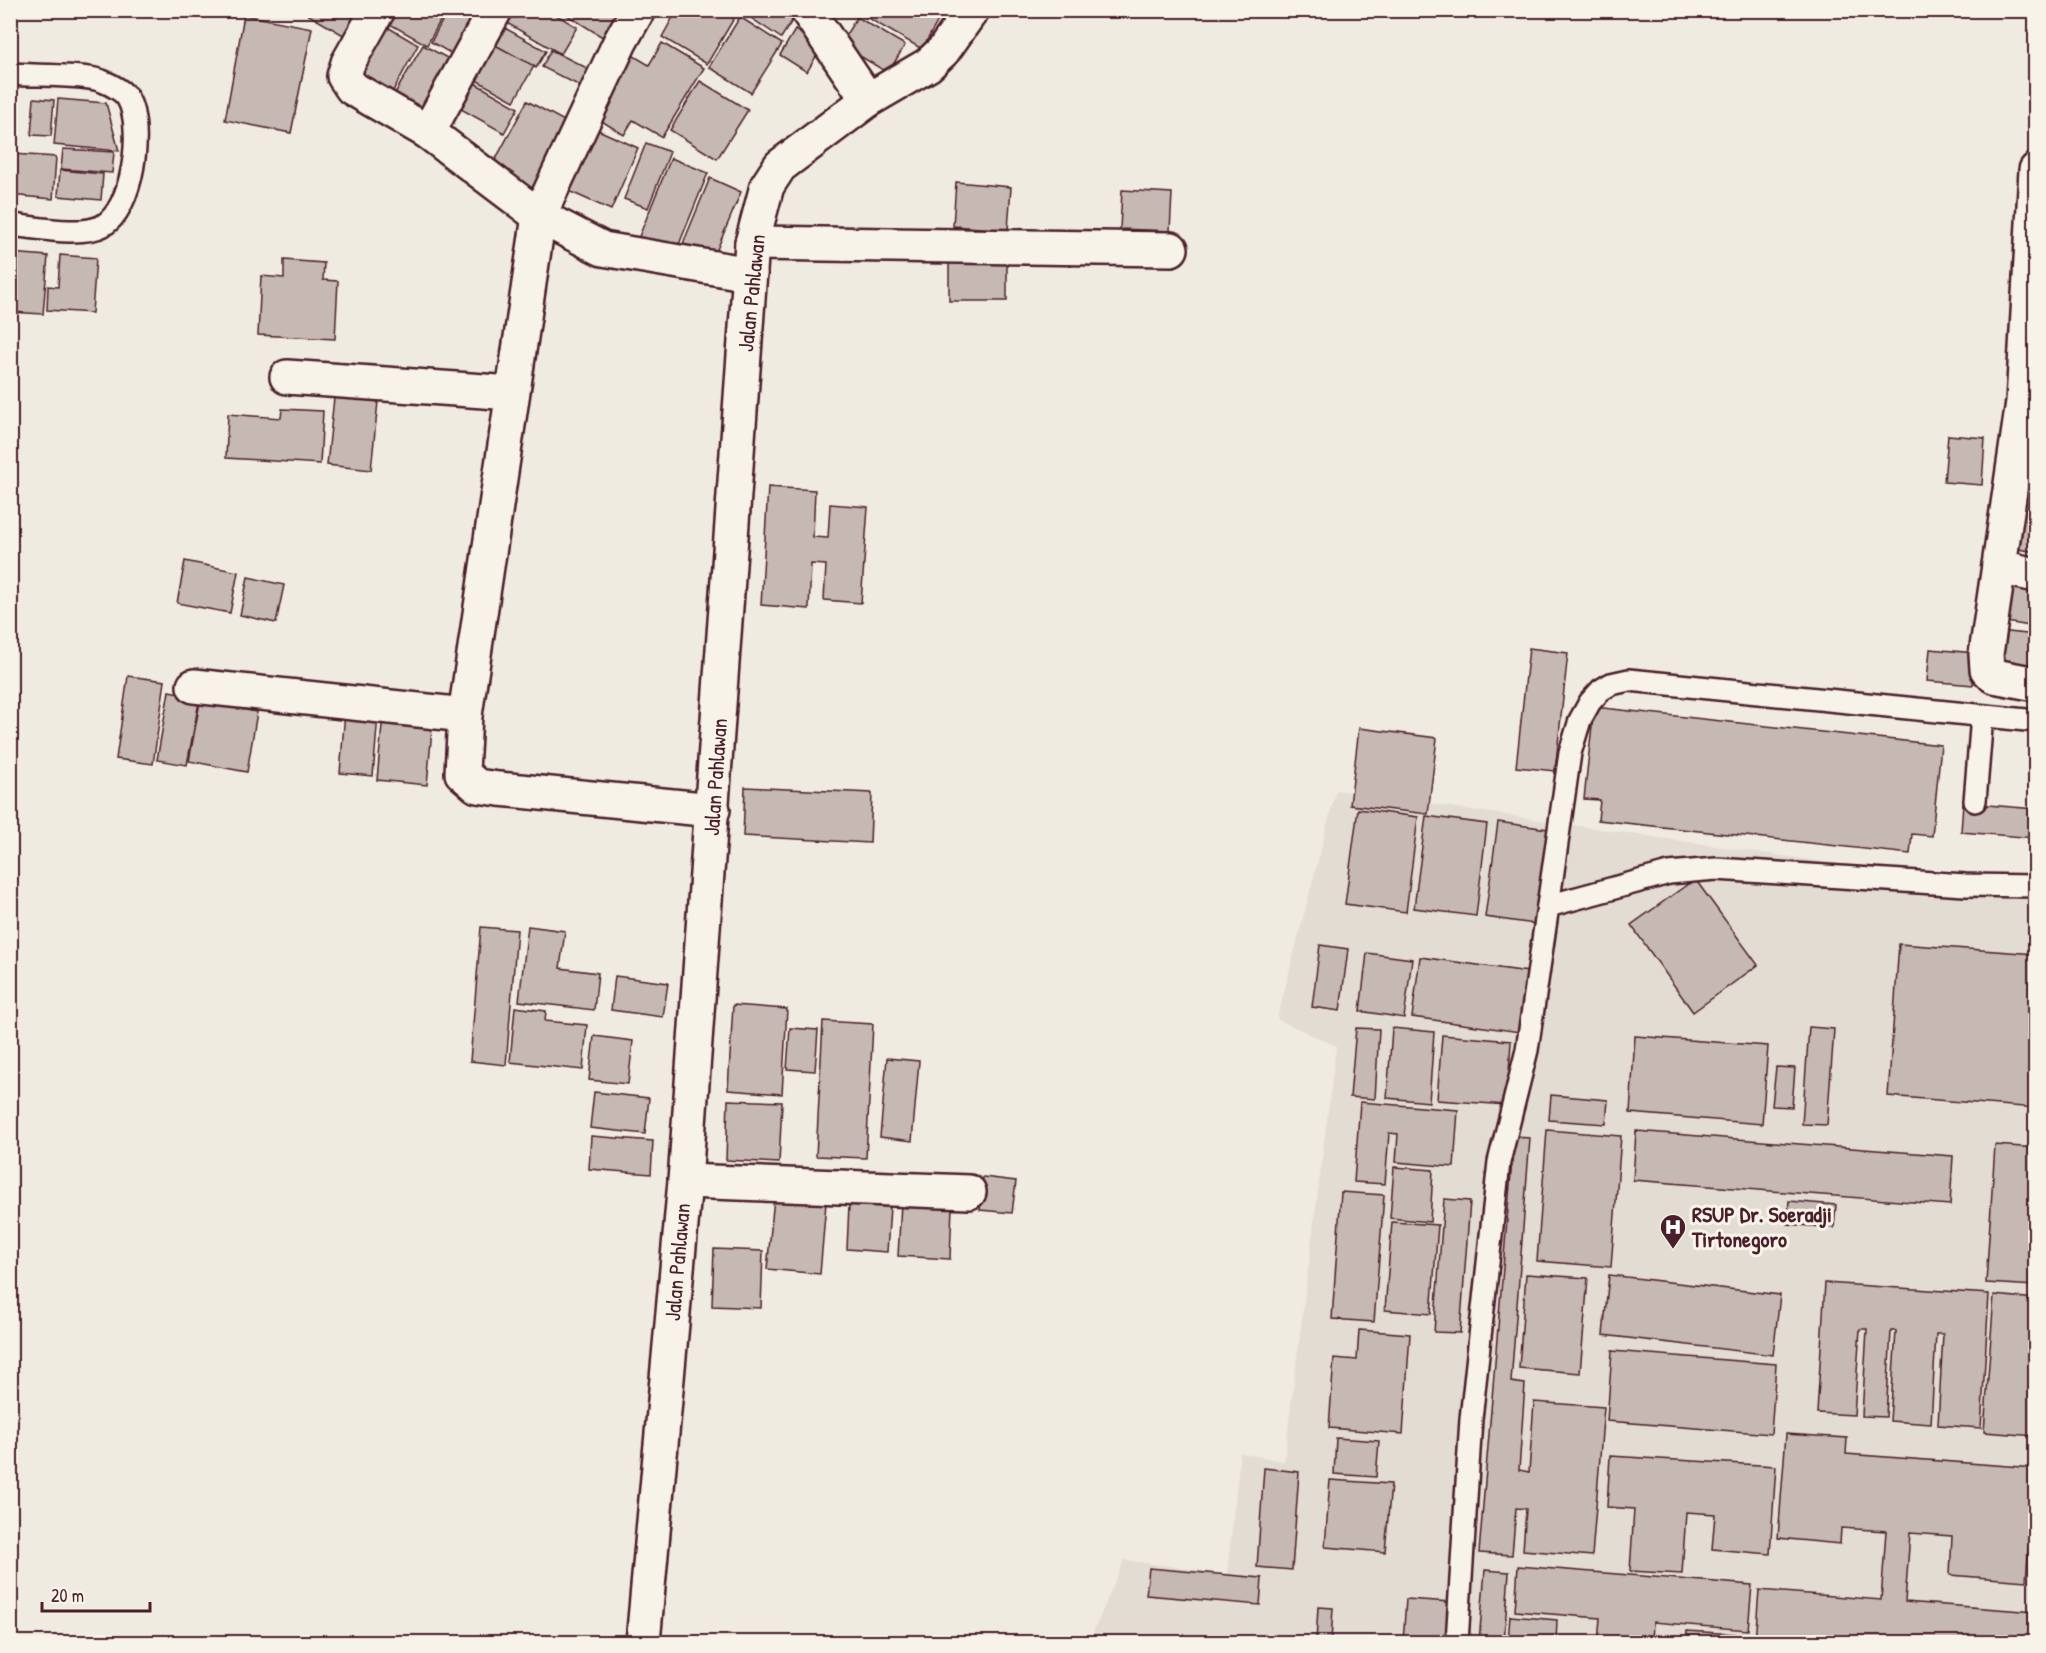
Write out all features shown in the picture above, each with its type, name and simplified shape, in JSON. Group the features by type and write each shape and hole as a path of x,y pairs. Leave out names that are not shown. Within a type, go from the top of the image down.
{"street":[{"path":"378,10 348,63 345,80 352,88 428,132 539,216 603,249 751,258 1172,249"},
{"path":"428,132 495,10"},
{"path":"638,10 620,42 539,216 465,715 462,773 477,786 713,810"},
{"path":"807,10 868,100"},
{"name":"Jalan Pahlawan","path":"643,1642 685,1181 751,258 767,186 780,166 868,100 928,65 943,51 972,10"},
{"path":"2036,170 2029,403 1999,567 1986,654 1987,669 1994,676 2036,684"},
{"path":"287,377 512,393"},
{"path":"1999,567 2036,575"},
{"path":"194,686 465,715"},
{"path":"685,1181 969,1192"}],"lane":[{"path":"10,74 100,80 127,96 133,112 135,161 121,201 111,219 100,227 73,231 10,225"},
{"path":"1457,1642 1471,1419 1499,1162 1527,1050 1570,753 1580,720 1590,702 1611,684 1629,680 2036,721"},
{"path":"1975,801 1982,716"},
{"path":"1548,906 1669,873 1716,869 1965,885 2036,886"}],"shaded area":[{"name":"RSUP Dr. Soeradji Tirtonegoro","path":"1336,790 2035,893 2035,1642 1089,1642 1124,1560 1227,1574 1240,1453 1284,1461 1336,1046 1277,1019"}],"building":[{"path":"300,10 359,10 345,36"},
{"path":"386,10 446,10 427,45 381,19"},
{"path":"448,10 464,10 480,19 459,58 431,42"},
{"path":"502,10 548,10 577,27 561,54 498,18"},
{"path":"559,10 615,10 627,18 612,43"},
{"path":"677,10 739,10 707,64 662,37"},
{"path":"748,10 799,10 781,38 745,14"},
{"path":"863,10 944,10 922,49 861,14"},
{"path":"244,15 312,28 291,133 225,120"},
{"path":"740,17 782,44 751,93 709,67"},
{"path":"857,17 905,45 888,73 840,44"},
{"path":"379,22 418,45 388,100 357,82 364,68 355,64"},
{"path":"494,22 546,51 536,68 484,39"},
{"path":"795,30 822,46 807,72 780,55"},
{"path":"484,39 534,66 514,101 465,74"},
{"path":"662,43 704,68 662,137 633,120 624,135 592,115 629,53 649,65"},
{"path":"423,45 451,60 422,111 394,95"},
{"path":"551,50 595,72 586,89 542,67"},
{"path":"466,78 518,108 504,133 452,104"},
{"path":"700,81 748,110 717,159 670,130"},
{"path":"34,98 54,100 51,136 31,135"},
{"path":"58,99 106,103 119,151 54,145"},
{"path":"527,101 570,124 534,192 491,168"},
{"path":"587,125 638,148 611,210 560,187"},
{"path":"646,143 670,152 648,208 624,199"},
{"path":"63,149 114,152 112,173 61,169"},
{"path":"13,154 56,157 53,199 10,195"},
{"path":"671,158 708,173 675,254 638,239"},
{"path":"60,170 103,174 101,200 58,196"},
{"path":"710,178 741,192 713,259 682,246"},
{"path":"956,182 1011,187 1008,230 953,226"},
{"path":"1122,190 1172,193 1170,231 1120,229"},
{"path":"10,253 48,256 43,314 10,312"},
{"path":"60,255 96,258 92,313 47,310 48,286 58,287"},
{"path":"949,256 1007,256 1007,301 949,301"},
{"path":"284,260 324,263 323,280 338,281 335,339 258,335 261,276 284,278"},
{"path":"335,388 379,392 371,470 327,465"},
{"path":"282,409 323,411 320,464 226,458 228,414 281,418"},
{"path":"1948,435 1985,438 1982,485 1944,482"},
{"path":"768,487 815,490 813,537 828,538 830,504 868,507 861,603 824,600 826,565 811,564 809,609 761,605"},
{"path":"2021,488 2036,490 2036,552 2012,548"},
{"path":"185,561 238,572 230,613 177,603"},
{"path":"248,577 284,585 276,623 240,615"},
{"path":"2007,582 2036,587 2036,627 2000,621"},
{"path":"1999,631 2036,635 2036,670 1995,665"},
{"path":"1529,648 1568,653 1555,771 1516,767"},
{"path":"1930,649 1976,653 1973,685 1927,681"},
{"path":"128,676 165,681 153,764 116,759"},
{"path":"169,691 200,697 187,765 157,760"},
{"path":"200,702 257,712 247,772 189,761"},
{"path":"1594,707 1941,745 1932,836 1912,834 1910,854 1598,820 1600,800 1584,799"},
{"path":"345,712 378,715 373,776 340,773"},
{"path":"383,714 433,718 427,785 377,780"},
{"path":"1359,728 1437,738 1428,814 1350,805"},
{"path":"745,787 872,793 870,843 743,836"},
{"path":"1963,803 2036,809 2036,838 1961,832"},
{"path":"1358,809 1418,817 1406,912 1345,904"},
{"path":"1426,816 1487,824 1476,916 1414,908"},
{"path":"1498,822 1548,829 1535,924 1485,917"},
{"path":"1695,879 1758,965 1693,1012 1631,925"},
{"path":"528,926 565,931 560,968 598,973 594,1010 519,1001"},
{"path":"481,927 517,930 506,1065 470,1061"},
{"path":"1899,944 2036,954 2036,1108 1888,1096"},
{"path":"1320,945 1348,949 1340,1011 1312,1007"},
{"path":"1367,953 1412,959 1404,1018 1360,1011"},
{"path":"1420,957 1528,972 1520,1032 1412,1017"},
{"path":"615,976 668,983 663,1017 611,1010"},
{"path":"733,1005 787,1009 782,1094 728,1090"},
{"path":"515,1007 546,1011 545,1021 587,1025 583,1070 510,1062"},
{"path":"823,1021 873,1024 866,1158 816,1156"},
{"path":"1809,1027 1834,1029 1827,1125 1802,1124"},
{"path":"790,1028 818,1030 815,1071 787,1069"},
{"path":"1356,1028 1379,1029 1375,1099 1350,1097"},
{"path":"1392,1028 1434,1032 1429,1102 1387,1098"},
{"path":"1442,1035 1511,1041 1507,1105 1437,1100"},
{"path":"594,1036 633,1041 628,1084 589,1080"},
{"path":"1635,1036 1768,1046 1762,1124 1630,1113"},
{"path":"887,1058 919,1061 912,1141 880,1137"},
{"path":"1776,1067 1795,1068 1792,1107 1772,1106"},
{"path":"594,1092 649,1098 645,1134 590,1128"},
{"path":"1551,1095 1608,1100 1606,1124 1549,1120"},
{"path":"728,1100 782,1102 779,1163 726,1160"},
{"path":"1360,1102 1458,1110 1454,1167 1396,1162 1398,1134 1389,1133 1385,1184 1354,1182"},
{"path":"1547,1130 1621,1136 1611,1267 1537,1261"},
{"path":"1636,1131 1953,1156 1950,1205 1633,1180"},
{"path":"591,1136 653,1141 651,1174 589,1169"},
{"path":"1514,1137 1530,1138 1511,1382 1525,1384 1519,1470 1529,1472 1534,1402 1604,1407 1592,1556 1523,1550 1526,1509 1516,1508 1512,1555 1479,1553"},
{"path":"1995,1145 2036,1148 2036,1286 1986,1283"},
{"path":"1394,1167 1433,1170 1430,1222 1390,1218"},
{"path":"983,1177 1016,1181 1012,1213 980,1210"},
{"path":"1341,1192 1384,1195 1374,1322 1332,1319"},
{"path":"774,1198 826,1203 820,1274 767,1269"},
{"path":"1444,1199 1470,1201 1460,1333 1434,1332"},
{"path":"1789,1201 1836,1205 1834,1228 1787,1224"},
{"path":"901,1203 952,1206 950,1259 898,1256"},
{"path":"849,1205 890,1207 887,1252 847,1249"},
{"path":"1392,1222 1438,1225 1431,1314 1385,1310"},
{"path":"714,1249 763,1251 761,1308 712,1306"},
{"path":"1526,1274 1588,1278 1580,1373 1519,1368"},
{"path":"1609,1275 1780,1295 1773,1355 1603,1335"},
{"path":"1825,1283 1989,1294 1981,1428 1938,1425 1943,1334 1936,1334 1931,1424 1890,1421 1896,1331 1891,1331 1886,1417 1862,1416 1867,1329 1860,1329 1854,1415 1817,1413"},
{"path":"1994,1295 2036,1299 2029,1387 2036,1388 2036,1436 1984,1432"},
{"path":"1359,1330 1410,1334 1403,1434 1329,1428 1334,1358 1357,1360"},
{"path":"1612,1351 1776,1364 1771,1434 1607,1421"},
{"path":"1786,1434 1847,1438 1846,1454 2035,1468 2026,1581 1950,1575 1952,1536 1910,1533 1905,1602 2036,1612 2036,1642 1755,1642 1759,1590 1881,1600 1886,1531 1841,1528 1840,1544 1778,1538"},
{"path":"1336,1438 1379,1441 1376,1477 1334,1474"},
{"path":"1610,1456 1776,1466 1770,1554 1712,1549 1715,1514 1686,1512 1682,1574 1630,1571 1634,1509 1607,1507"},
{"path":"1264,1468 1299,1472 1292,1570 1257,1567"},
{"path":"1330,1480 1391,1484 1385,1552 1325,1547"},
{"path":"1518,1566 1752,1585 1748,1630 1653,1622 1652,1642 1598,1642 1600,1618 1515,1611"},
{"path":"1149,1568 1262,1578 1260,1605 1146,1595"},
{"path":"1485,1570 1509,1572 1504,1642 1479,1642"},
{"path":"1406,1599 1451,1602 1449,1642 1403,1642"},
{"path":"1318,1607 1333,1608 1331,1642 1316,1642"},
{"path":"1510,1616 1557,1620 1556,1642 1508,1642"},
{"path":"1687,1631 1735,1634 1734,1642 1686,1642"}],"place":[{"name":"RSUP Dr. Soeradji Tirtonegoro","path":"1673,1250"}]}
